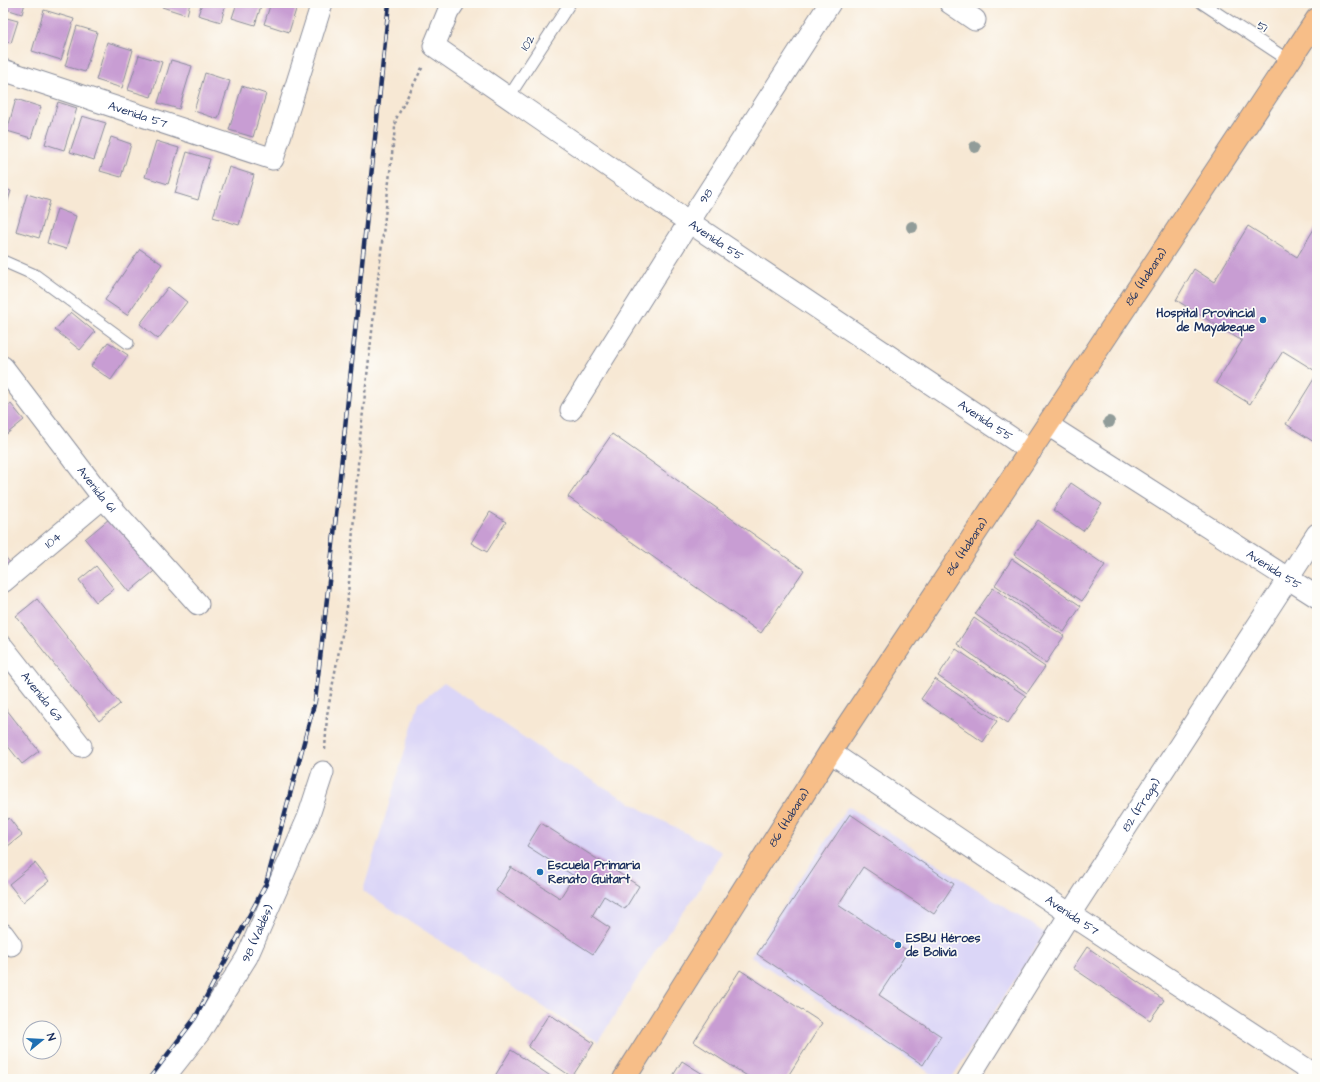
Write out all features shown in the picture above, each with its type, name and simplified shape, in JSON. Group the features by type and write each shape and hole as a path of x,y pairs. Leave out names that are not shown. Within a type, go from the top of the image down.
{"main road":[{"name":"86 (Habana)","path":"624,1079 830,752 1031,451 1288,60 1317,19"}],"street":[{"name":"Avenida 57","path":"3,70 273,159 322,3"},
{"name":"98","path":"571,410 689,222 830,3"},
{"path":"950,3 975,20"},
{"path":"434,46 451,8"},
{"name":"Avenida 55","path":"434,46 689,222 1031,451"},
{"name":"Avenida 61","path":"3,367 103,498 198,604"},
{"name":"Avenida 55","path":"1048,425 1317,597"},
{"name":"104","path":"3,582 103,498"},
{"name":"82 (Fraga)","path":"968,1079 1070,914 1317,534"},
{"name":"Avenida 63","path":"3,647 81,746"},
{"name":"Avenida 57","path":"830,752 1070,914 1313,1073"},
{"name":"98 (Valdés)","path":"164,1079 200,1032 247,956 308,818 323,772"}],"lane":[{"name":"102","path":"508,98 570,3"},
{"name":"51","path":"1202,3 1288,60"},
{"path":"3,261 35,275 128,344"}],"path":[{"path":"323,772 327,715 347,608 360,438 396,119 434,46"}],"shaded area":[{"name":"Escuela Primaria Renato Guitart","path":"444,683 553,757 650,814 722,852 696,895 654,952 598,1042 363,891 419,703"},
{"name":"ESBU Héroes de Bolivia","path":"848,806 1045,933 951,1079 939,1079 751,957"}],"building":[{"path":"3,3 25,3 22,14 3,8"},
{"path":"164,3 190,3 187,15 162,7"},
{"path":"202,3 226,3 221,22 198,15"},
{"path":"237,3 262,3 255,25 232,18"},
{"path":"271,3 298,3 289,32 264,24"},
{"path":"44,10 74,19 61,60 32,51"},
{"path":"3,17 18,21 11,43 3,41"},
{"path":"77,26 97,32 85,72 65,66"},
{"path":"107,42 133,50 122,88 96,80"},
{"path":"139,55 162,62 151,97 128,90"},
{"path":"171,60 192,66 179,109 158,103"},
{"path":"205,73 230,81 218,119 194,111"},
{"path":"242,86 266,94 253,137 229,130"},
{"path":"16,99 41,107 31,138 7,131"},
{"path":"58,102 77,108 64,150 45,144"},
{"path":"82,116 106,123 94,160 70,152"},
{"path":"111,137 131,144 121,177 100,171"},
{"path":"156,141 179,148 168,184 145,177"},
{"path":"187,152 210,159 198,200 175,193"},
{"path":"229,167 254,175 239,225 213,217"},
{"path":"3,188 11,191 3,216"},
{"path":"27,194 50,201 39,238 16,231"},
{"path":"57,209 76,216 66,249 47,243"},
{"name":"Hospital Provincial de Mayabeque","path":"1317,224 1317,372 1283,351 1250,404 1216,383 1242,341 1176,300 1194,269 1214,282 1248,226 1297,257"},
{"path":"140,249 162,264 127,315 105,300"},
{"path":"168,287 187,302 158,339 140,324"},
{"path":"71,312 95,332 80,350 55,330"},
{"path":"108,342 128,355 111,380 91,366"},
{"path":"1317,374 1317,444 1286,424"},
{"path":"11,404 24,420 3,437 3,410"},
{"path":"612,434 804,570 761,633 568,497"},
{"path":"1071,483 1102,504 1083,531 1053,510"},
{"path":"490,512 506,522 487,552 471,543"},
{"path":"115,514 159,567 129,592 85,539"},
{"path":"1038,520 1105,565 1082,601 1014,555"},
{"path":"3,554 11,564 3,570"},
{"path":"1012,559 1081,606 1064,632 995,585"},
{"path":"96,566 114,589 96,602 79,580"},
{"path":"993,588 1064,636 1046,663 975,614"},
{"path":"37,599 120,704 99,721 16,616"},
{"path":"974,618 1045,667 1027,693 957,644"},
{"path":"956,649 1026,696 1008,723 938,676"},
{"path":"935,679 997,721 983,742 921,699"},
{"path":"3,705 39,751 22,764 3,740"},
{"path":"850,814 954,884 934,914 863,867 838,905 908,951 879,995 941,1036 923,1065 757,954"},
{"path":"9,818 22,835 3,850 3,823"},
{"path":"541,823 639,886 625,909 604,896 592,916 610,928 593,954 496,891 511,867 560,898 574,876 527,846"},
{"path":"35,863 49,881 23,902 9,884"},
{"path":"1087,947 1164,1000 1150,1020 1073,968"},
{"path":"740,970 822,1023 786,1079 752,1079 694,1042"},
{"path":"549,1014 594,1043 572,1077 528,1047"},
{"path":"511,1050 555,1079 493,1079"},
{"path":"682,1061 711,1079 671,1079"}],"railway":[{"path":"149,1079 195,1018 266,884 315,701 330,573 389,3"}],"place":[{"name":"Hospital Provincial de Mayabeque","path":"1263,320"},
{"name":"Escuela Primaria Renato Guitart","path":"540,872"},
{"name":"ESBU Héroes de Bolivia","path":"898,945"}]}
